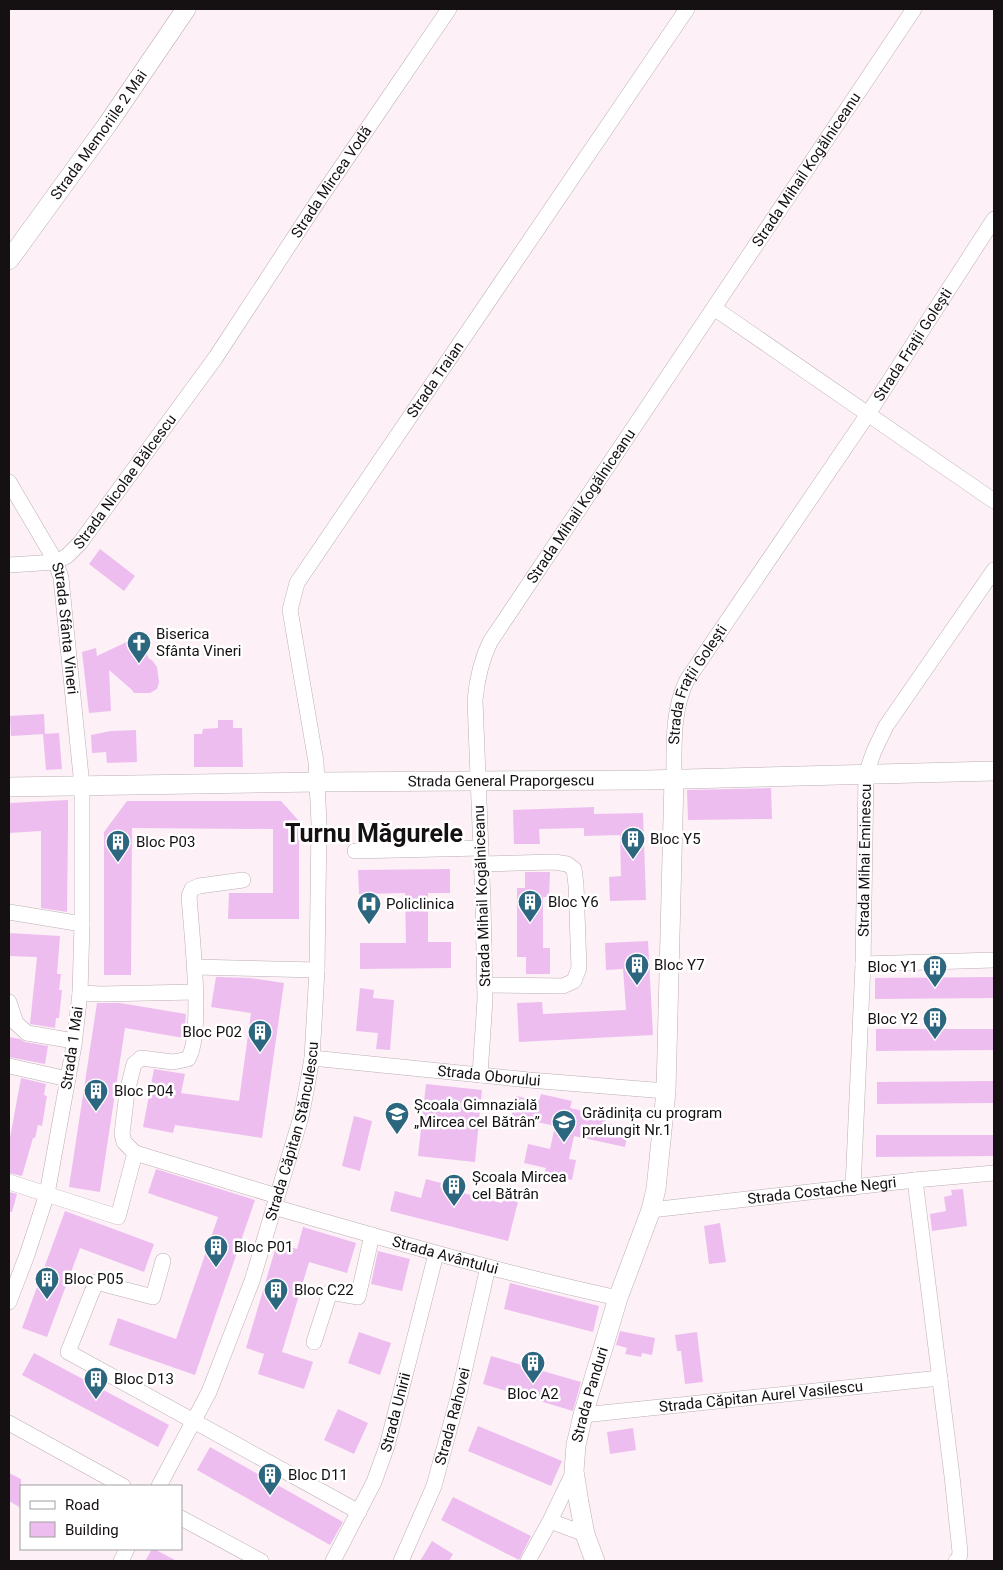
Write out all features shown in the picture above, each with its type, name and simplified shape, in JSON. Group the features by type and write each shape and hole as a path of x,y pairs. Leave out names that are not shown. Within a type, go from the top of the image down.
{"main road":[{"name":"Strada Memoriile 2 Mai","path":"9,260 107,125 186,9"},
{"name":"Strada General Praporgescu","path":"9,787 674,779 994,771"},
{"name":"Strada Frații Golești","path":"642,1232 651,1210 659,1169 666,1092 674,779"},
{"name":"Strada Panduri","path":"595,1561 585,1534 574,1471 576,1445 583,1415 618,1298 642,1232"}],"street":[{"name":"Strada Mircea Vodă","path":"216,357 318,201 449,9"},
{"name":"Strada Traian","path":"318,782 290,610 297,584 687,9"},
{"name":"Strada Mihail Kogălniceanu","path":"480,1075 485,985 475,700 477,678 482,658 490,642 914,9"},
{"name":"Strada Frații Golești","path":"674,779 676,718 678,704 687,680 868,414 994,219"},
{"path":"714,308 994,501"},
{"name":"Strada Nicolae Bălcescu","path":"56,562 68,556 80,543 216,357"},
{"name":"Strada Sfânta Vineri","path":"9,482 56,562 61,578 82,786"},
{"path":"9,565 56,562"},
{"name":"Strada Mihai Eminescu","path":"853,1188 863,964 866,774 886,726 994,570"},
{"name":"Strada Căpitan Stănculescu","path":"159,1485 209,1392 252,1281 300,1117 312,1058 317,970 320,822 318,782"},
{"name":"Strada 1 Mai","path":"9,1302 47,1194 74,1041 80,993 82,786"},
{"path":"355,851 481,848"},
{"path":"482,864 554,862 567,864 574,869 579,968 574,981 563,986 485,985"},
{"path":"9,1182 118,1217 135,1153 124,1142 122,1134 127,1092 134,1064 141,1058 174,1062 188,1059 192,1053 196,1027 190,896 192,889 199,886 243,880"},
{"path":"9,912 82,924"},
{"path":"863,964 994,960"},
{"path":"194,967 317,970"},
{"path":"80,993 195,992"},
{"path":"9,1002 16,1023 27,1033 74,1041"},
{"name":"Strada Oborului","path":"312,1058 666,1092"},
{"path":"9,1066 68,1079"},
{"name":"Strada Avântului","path":"135,1153 372,1236 436,1254 618,1298"},
{"name":"Strada Costache Negri","path":"651,1210 915,1180 994,1173"},
{"path":"915,1180 940,1378 958,1556"},
{"path":"314,1342 330,1292 358,1297 372,1236"},
{"name":"Strada Unirii","path":"333,1561 374,1482 387,1446 436,1254"},
{"path":"163,1261 153,1296 96,1282 68,1352 359,1512"},
{"name":"Strada Rahovei","path":"401,1561 434,1486 459,1394 488,1267"},
{"name":"Strada Căpitan Aurel Vasilescu","path":"583,1415 940,1378"},
{"path":"9,1423 121,1485"},
{"path":"528,1561 574,1471"},
{"path":"182,1519 261,1561"},
{"path":"550,1521 585,1534"}],"building":[{"path":"100,549 135,576 124,591 89,564"},
{"path":"137,637 142,642 149,659 157,667 159,682 157,689 150,693 134,693 109,670 111,711 89,713 82,652 96,648 97,656"},
{"path":"44,714 45,734 11,736 10,716"},
{"path":"218,720 233,720 233,728 242,728 243,767 194,767 194,734 202,734 203,729 218,728"},
{"path":"136,730 137,762 107,763 106,752 92,753 91,735 111,731"},
{"path":"59,733 62,769 46,770 43,734"},
{"path":"771,788 772,819 688,820 687,790"},
{"path":"68,800 67,912 41,908 41,831 9,833 9,803"},
{"name":"Bloc P03","path":"127,801 281,801 299,821 299,919 228,919 229,893 273,893 273,829 132,828 131,975 104,975 104,832"},
{"name":"Bloc Y5","path":"594,807 594,814 643,813 646,900 610,901 609,877 621,876 620,835 584,836 584,828 539,829 540,844 514,844 513,810"},
{"path":"450,869 450,893 428,893 428,942 451,942 451,968 360,969 360,943 406,943 405,893 359,894 358,870"},
{"name":"Bloc Y6","path":"525,872 550,872 549,897 543,897 543,948 550,948 550,974 526,974 526,957 517,957 517,888 525,888"},
{"path":"9,933 60,936 57,974 61,974 59,990 62,990 59,1018 56,1018 55,1028 30,1024 37,957 9,956"},
{"name":"Bloc Y7","path":"648,941 653,1035 519,1042 517,1003 542,1002 543,1014 626,1010 623,969 606,970 605,943"},
{"name":"Bloc P02","path":"216,977 250,978 284,983 262,1138 175,1125 173,1133 143,1127 154,1069 185,1074 181,1093 239,1101 251,1013 211,1007"},
{"name":"Bloc Y1","path":"994,977 994,998 875,999 875,978"},
{"path":"360,988 374,990 373,998 394,1000 390,1050 376,1049 378,1033 356,1031"},
{"name":"Bloc P04","path":"97,1003 120,1003 186,1014 184,1038 125,1028 100,1192 69,1187"},
{"name":"Bloc Y2","path":"876,1029 994,1029 994,1050 876,1051"},
{"path":"9,1037 48,1046 45,1064 9,1057"},
{"path":"21,1078 46,1084 44,1095 47,1096 42,1126 38,1125 22,1176 9,1173 9,1143"},
{"path":"994,1081 994,1103 877,1104 877,1082"},
{"path":"426,1084 482,1090 475,1162 418,1156"},
{"path":"541,1094 572,1101 570,1108 606,1116 605,1123 629,1128 625,1147 574,1136 569,1159 576,1160 572,1180 544,1174 546,1168 524,1163 528,1144 550,1149 555,1126 511,1116 516,1096 539,1101"},
{"path":"354,1116 372,1121 360,1171 342,1166"},
{"path":"876,1135 994,1135 994,1156 876,1157"},
{"name":"Bloc P01","path":"156,1169 255,1200 195,1375 109,1345 118,1318 176,1339 218,1217 148,1193"},
{"name":"Școala Mircea cel Bătrân","path":"426,1179 441,1183 440,1187 502,1203 503,1198 518,1202 508,1241 390,1211 395,1191 421,1198"},
{"path":"963,1189 967,1226 932,1231 930,1214 946,1211 944,1197 952,1195 951,1190"},
{"path":"9,1192 17,1194 12,1212 9,1212"},
{"name":"Bloc P05","path":"65,1211 154,1244 144,1272 80,1248 47,1337 22,1328"},
{"path":"720,1223 726,1262 709,1264 704,1226"},
{"name":"Bloc C22","path":"303,1227 356,1243 347,1273 309,1262 282,1352 313,1362 304,1389 258,1374 264,1354 246,1348 277,1243 297,1249"},
{"path":"378,1251 410,1259 402,1291 371,1284"},
{"path":"510,1283 599,1306 593,1332 504,1309"},
{"path":"620,1331 655,1338 652,1355 642,1353 641,1357 625,1354 627,1348 616,1345"},
{"path":"359,1332 391,1343 380,1375 348,1363"},
{"path":"697,1332 703,1382 685,1384 681,1351 677,1351 675,1335"},
{"name":"Bloc D13","path":"34,1353 169,1425 158,1447 22,1375"},
{"name":"Bloc A2","path":"491,1356 581,1382 573,1411 483,1384"},
{"path":"338,1409 368,1423 354,1454 324,1440"},
{"path":"478,1426 562,1461 551,1486 468,1451"},
{"path":"633,1428 636,1450 610,1454 607,1432"},
{"name":"Bloc D11","path":"210,1447 343,1522 330,1545 197,1470"},
{"path":"9,1473 21,1479 20,1507 9,1501"},
{"path":"453,1497 531,1536 519,1560 441,1520"},
{"path":"432,1541 453,1554 449,1561 420,1561"},
{"path":"151,1550 156,1550 177,1561 145,1561"}],"place":[{"name":"Biserica Sfânta Vineri","path":"139,664"},
{"name":"Bloc Y5","path":"633,860"},
{"name":"Bloc P03","path":"118,863"},
{"name":"Bloc Y6","path":"530,923"},
{"name":"Policlinica","path":"369,925"},
{"name":"Bloc Y7","path":"637,986"},
{"name":"Bloc Y1","path":"935,988"},
{"name":"Bloc Y2","path":"935,1040"},
{"name":"Bloc P02","path":"260,1053"},
{"name":"Bloc P04","path":"96,1112"},
{"name":"Școala Gimnazială „Mircea cel Bătrân”","path":"397,1135"},
{"name":"Grădinița cu program prelungit Nr.1","path":"564,1143"},
{"name":"Școala Mircea cel Bătrân","path":"454,1207"},
{"name":"Bloc P01","path":"216,1268"},
{"name":"Bloc P05","path":"47,1300"},
{"name":"Bloc C22","path":"276,1311"},
{"name":"Bloc A2","path":"533,1384"},
{"name":"Bloc D13","path":"96,1400"},
{"name":"Bloc D11","path":"270,1496"}],"district":[{"name":"Turnu Măgurele","path":"374,833"}]}
